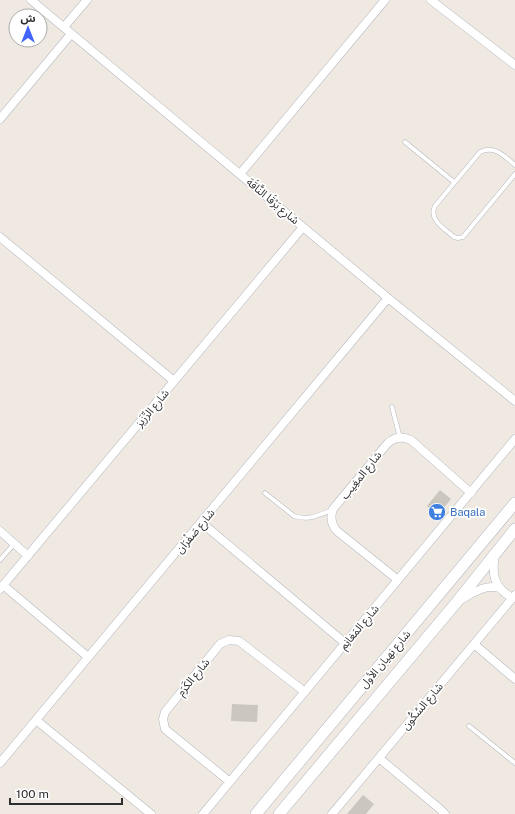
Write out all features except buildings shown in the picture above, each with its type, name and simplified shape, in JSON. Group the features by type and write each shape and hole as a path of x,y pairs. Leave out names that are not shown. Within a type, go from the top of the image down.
{"main road":[{"name":"شارع نهيان الأول","path":"256,814 515,503"},
{"name":"شارع نهيان الأول","path":"279,814 456,603 515,530"}],"street":[{"name":"شارع بَرْقَا النَّاقَة","path":"31,0 388,298 515,401"},
{"path":"64,27 87,0"},
{"path":"240,174 385,0"},
{"path":"431,0 515,65"},
{"path":"0,119 71,34"},
{"name":"شارع الرِّزَيز","path":"2,587 303,227"},
{"path":"0,237 174,381"},
{"name":"شارع صَفْرَان","path":"0,762 202,523 388,298"},
{"path":"400,438 407,439 414,443 471,493"},
{"name":"شارع المغِيب","path":"398,580 335,529 331,520 333,509 387,444 392,439 400,438"},
{"name":"شارع المَغانِم","path":"203,814 515,439"},
{"path":"202,523 345,643"},
{"path":"0,531 28,556"},
{"path":"495,553 494,575 500,588"},
{"path":"456,603 481,588 493,586 500,588"},
{"path":"2,587 88,657"},
{"name":"شارع السُكُون","path":"332,814 514,596 500,588"},
{"name":"شارع الكَرَم","path":"230,782 166,729 163,722 165,712 220,644 229,640 240,641 305,692"},
{"path":"474,644 515,679"},
{"path":"36,720 151,814"},
{"path":"379,758 445,814"}],"lane":[{"path":"405,142 454,182"},
{"path":"515,165 496,150 483,150 477,155 435,206 433,213 436,220 454,237 458,238 465,235 515,174"},
{"path":"392,408 400,438"},
{"path":"265,493 294,516 300,518 311,518 333,509"},
{"path":"0,560 14,544"},
{"path":"469,726 515,763"}],"place":[{"name":"Baqala","path":"437,512"}]}
